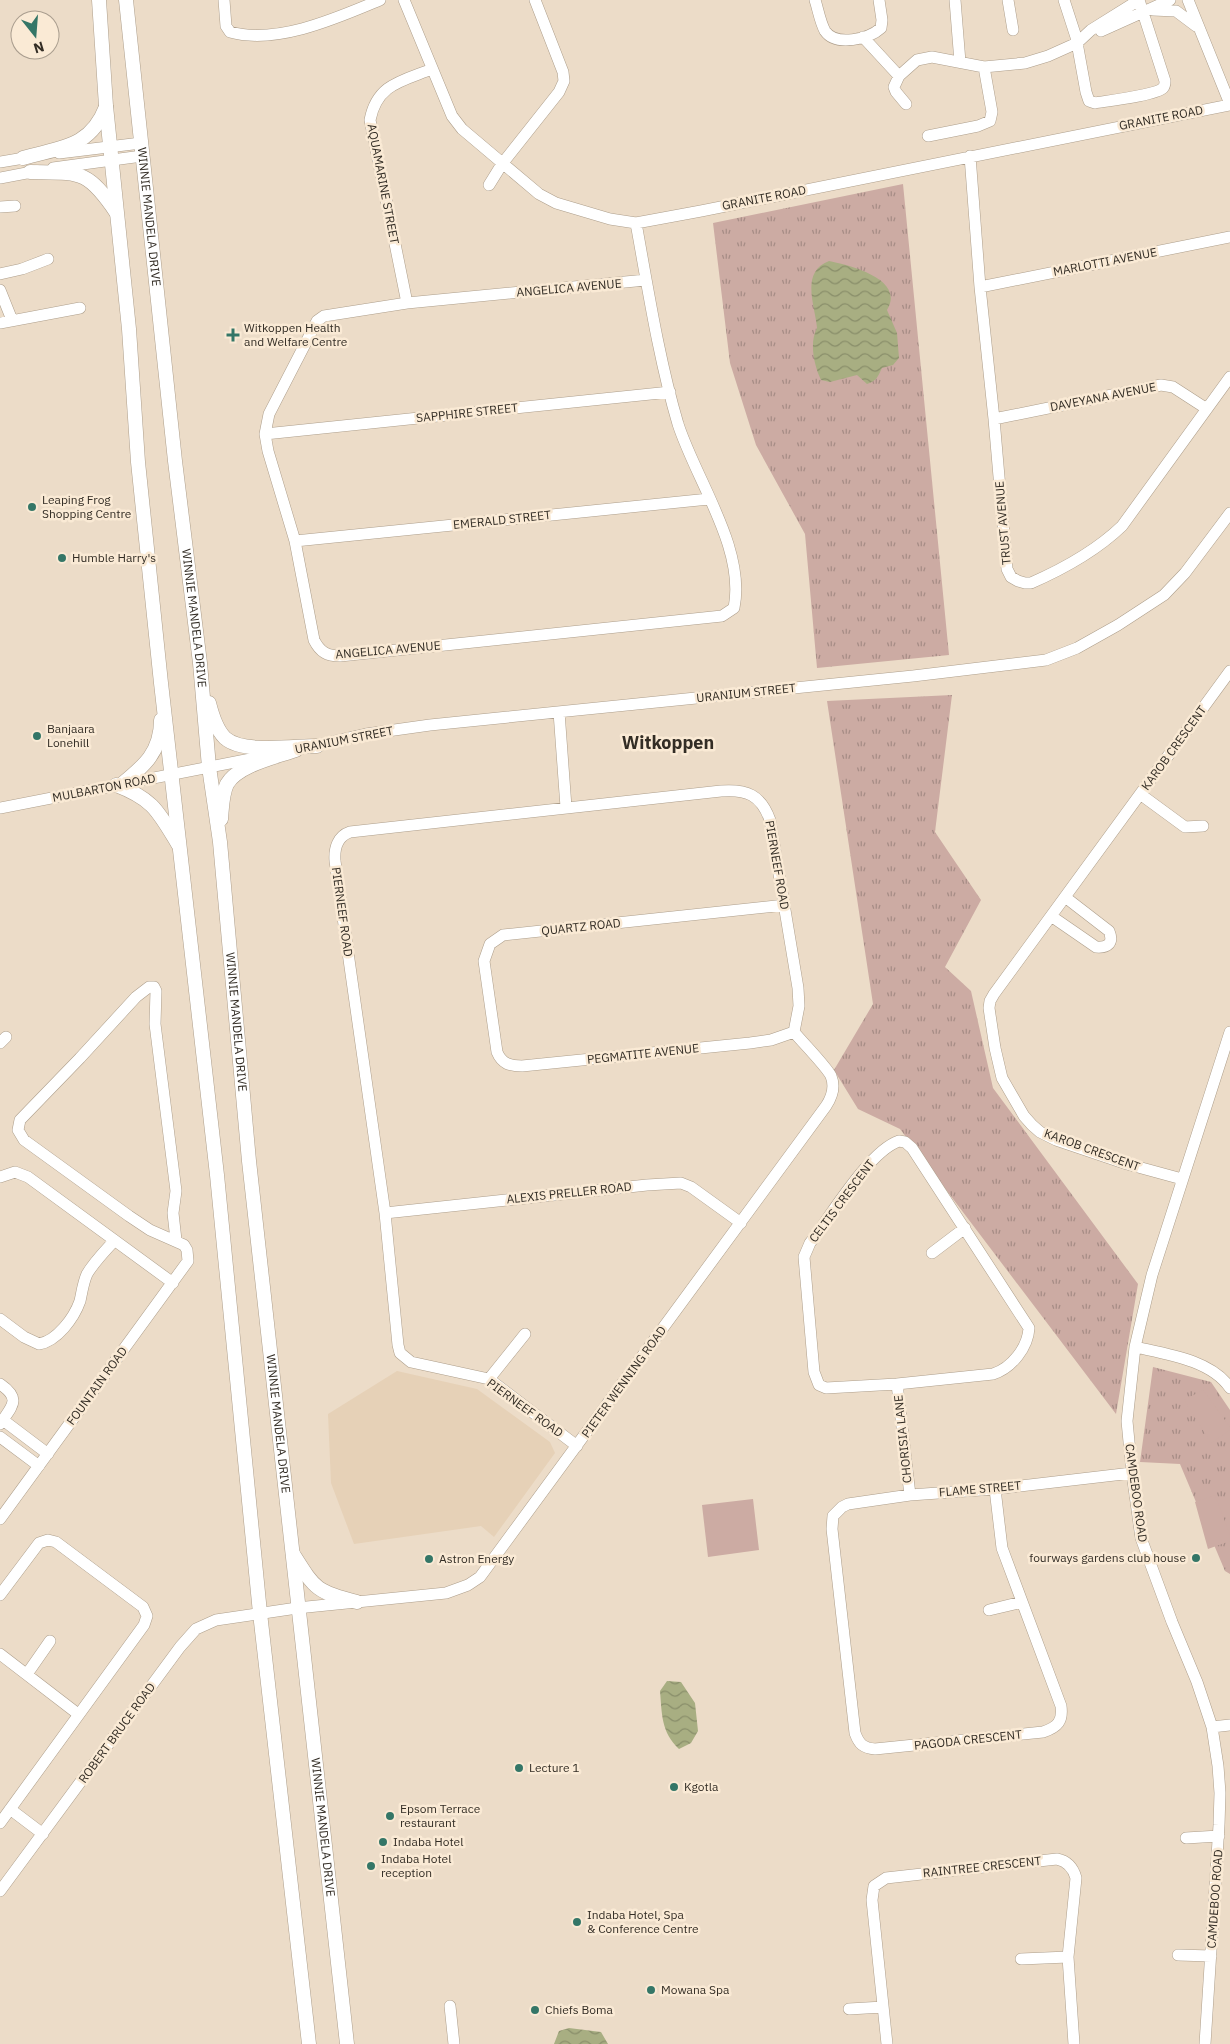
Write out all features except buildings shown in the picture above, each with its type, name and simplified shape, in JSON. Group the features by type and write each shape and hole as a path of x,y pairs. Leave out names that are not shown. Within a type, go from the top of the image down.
{"main road":[{"path":"99,0 106,106 130,329 138,462 217,1175 260,1613 309,2044"},
{"name":"WINNIE MANDELA DRIVE","path":"126,0 200,663 209,767 220,842 248,1161 347,2044"},
{"path":"23,158 83,140 97,127 106,106"},
{"path":"30,172 68,172 86,178 101,190 117,212"},
{"path":"200,663 211,710 218,728 226,738 242,746 317,746"},
{"path":"161,683 161,729 156,746 144,766 119,785 143,797 152,804 181,848"},
{"path":"220,842 224,792 232,777 247,768 299,749"},
{"path":"290,1549 311,1583 334,1596 357,1602"}],"street":[{"path":"224,0 226,26 230,32 258,34 296,31 380,0"},
{"name":"GRANITE ROAD","path":"404,0 456,123 539,194 556,203 610,219 636,223 1230,105"},
{"path":"489,184 502,164 559,92 564,81 559,61 534,0"},
{"path":"815,0 825,31 837,39 845,40 863,37 881,28 882,20 879,0"},
{"path":"958,0 960,62"},
{"path":"1008,0 1012,30"},
{"path":"1064,0 1081,40 1086,92 1092,103 1157,91 1163,88 1165,81 1146,11 1139,0 1091,30 1081,40"},
{"path":"906,104 895,90 899,76 911,63 923,58 984,67 1026,63 1048,56 1170,0"},
{"path":"1188,0 1230,105"},
{"path":"1146,11 1176,11 1189,19 1199,29"},
{"path":"863,37 899,76"},
{"path":"928,136 978,126 990,121 992,112 984,67"},
{"name":"AQUAMARINE STREET","path":"407,303 370,120 372,110 382,92 432,69"},
{"path":"0,162 23,158 111,153 142,149"},
{"path":"0,178 111,153"},
{"name":"TRUST AVENUE","path":"970,156 980,287 1007,569 1012,577 1025,583 1040,579 1099,545 1122,526 1230,377"},
{"path":"0,208 15,206"},
{"name":"ANGELICA AVENUE","path":"636,223 670,392 687,448 730,550 734,569 734,608 728,614 722,616 340,656 332,656 323,652 314,640 295,540 268,451 265,434 269,414 317,321 324,316 407,303 646,280"},
{"name":"MARLOTTI AVENUE","path":"980,287 1230,237"},
{"path":"0,274 22,269 48,259"},
{"path":"0,290 6,322 80,308"},
{"name":"DAVEYANA AVENUE","path":"994,419 1161,385 1173,387 1207,409"},
{"name":"SAPPHIRE STREET","path":"265,434 670,392"},
{"name":"EMERALD STREET","path":"295,540 709,499"},
{"name":"URANIUM STREET","path":"209,767 317,746 366,734 430,725 913,676 1046,660 1077,648 1118,625 1164,595 1186,573 1230,513"},
{"name":"KAROB CRESCENT","path":"1182,1180 1056,1140 1040,1132 1024,1116 1002,1078 989,1008 990,1001 1050,916 1230,671"},
{"path":"558,712 566,807"},
{"name":"MULBARTON ROAD","path":"0,808 209,767"},
{"name":"PIERNEEF ROAD","path":"577,1446 489,1379 411,1362 400,1352 384,1213 335,861 337,842 350,832 722,791 746,792 762,802 770,820 799,999 794,1032"},
{"path":"1140,794 1185,827 1203,826"},
{"path":"1050,916 1096,947 1107,946 1110,943 1112,938 1109,931 1064,897"},
{"name":"QUARTZ ROAD","path":"497,1052 484,961 485,952 497,938 503,935 785,905"},
{"path":"149,987 154,987 156,991 155,1024 176,1191 173,1213 176,1240 150,1230 129,1216 24,1140 18,1130 20,1120 136,997 149,987"},
{"name":"PEGMATITE AVENUE","path":"497,1052 500,1058 507,1064 522,1066 750,1043 771,1040 794,1032"},
{"name":"PIETER WENNING ROAD","path":"297,1608 446,1593 476,1581 486,1571 832,1097 833,1089 830,1075 794,1032"},
{"name":"CAMDEBOO ROAD","path":"1205,2044 1219,1836 1220,1793 1212,1727 1197,1682 1141,1538 1132,1473 1128,1421 1135,1347 1152,1275 1230,1032"},
{"name":"CELTIS CRESCENT","path":"900,1141 912,1148 965,1228 1030,1328 1029,1336 1015,1360 1001,1371 987,1374 897,1384 826,1388 819,1385 814,1372 803,1267 806,1250 865,1168 881,1152 900,1141"},
{"path":"0,1177 15,1172 22,1173 173,1283"},
{"name":"ALEXIS PRELLER ROAD","path":"384,1213 681,1183 691,1186 741,1223"},
{"path":"932,1254 965,1228"},
{"name":"FOUNTAIN ROAD","path":"0,1519 188,1261 187,1250 184,1245 176,1240"},
{"path":"0,1319 33,1342 39,1344 52,1340 70,1318 79,1303 88,1272 114,1241"},
{"path":"489,1379 526,1334"},
{"path":"1135,1347 1192,1362 1226,1374 1230,1388"},
{"path":"0,1384 9,1390 14,1399 14,1404 2,1422 48,1454"},
{"name":"CHORISIA LANE","path":"897,1384 910,1495"},
{"path":"0,1437 39,1466"},
{"name":"FLAME STREET","path":"833,1516 848,1504 910,1495 995,1489 1132,1473"},
{"name":"PAGODA CRESCENT","path":"833,1516 832,1529 855,1733 859,1743 864,1747 875,1750 1043,1732 1059,1724 1062,1716 1002,1548 995,1489"},
{"path":"0,1595 39,1543 48,1540 56,1542 143,1607 147,1616 144,1625 0,1823"},
{"path":"989,1610 1022,1602"},
{"name":"ROBERT BRUCE ROAD","path":"0,1891 180,1647 196,1629 216,1620 297,1608"},
{"path":"27,1674 50,1641"},
{"path":"0,1654 78,1714"},
{"path":"1212,1727 1230,1725"},
{"path":"10,1809 43,1834"},
{"path":"1186,1838 1219,1836"},
{"name":"RAINTREE CRESCENT","path":"887,2044 872,1892 874,1886 886,1878 1057,1859 1065,1861 1074,1871 1076,1878 1068,1957 1074,2044"},
{"path":"1178,1955 1211,1956"},
{"path":"1021,1959 1068,1957"},
{"path":"450,2006 454,2044"},
{"path":"849,2009 883,2007"}],"shaded area":[{"path":"397,1371 477,1389 550,1442 555,1453 494,1537 481,1526 354,1544 331,1483 328,1414"}],"green space":[{"path":"903,184 949,655 817,668 805,534 756,445 730,363 713,223"},
{"path":"952,695 935,832 981,900 945,967 971,991 993,1088 1138,1284 1116,1414 900,1129 858,1109 834,1070 873,1004 827,701"},
{"path":"1153,1367 1211,1382 1230,1410 1230,1574 1225,1571 1180,1464 1140,1462"},
{"path":"1203,1390 1230,1427 1230,1430 1211,1443 1184,1400"},
{"path":"1215,1495 1230,1535 1230,1541 1208,1549 1195,1502"},
{"path":"753,1499 759,1550 708,1557 702,1505"}],"water":[{"path":"829,261 873,275 889,290 891,299 887,310 897,333 899,358 893,365 882,368 875,380 867,384 857,375 830,382 821,380 816,368 813,340 817,328 812,300 812,281 820,266"},
{"path":"667,1681 681,1682 695,1703 698,1731 691,1743 679,1749 669,1736 662,1715 660,1691"},
{"path":"569,2028 601,2032 608,2044 554,2044 559,2031"}],"place":[{"name":"Witkoppen Health and Welfare Centre","path":"233,335"},
{"name":"Leaping Frog Shopping Centre","path":"32,507"},
{"name":"Humble Harry's","path":"62,558"},
{"name":"Banjaara Lonehill","path":"37,736"},
{"name":"fourways gardens club house","path":"1196,1558"},
{"name":"Astron Energy","path":"429,1559"},
{"name":"Lecture 1","path":"519,1768"},
{"name":"Kgotla","path":"674,1787"},
{"name":"Epsom Terrace restaurant","path":"390,1816"},
{"name":"Indaba Hotel","path":"383,1842"},
{"name":"Indaba Hotel reception","path":"371,1866"},
{"name":"Indaba Hotel, Spa & Conference Centre","path":"577,1922"},
{"name":"Mowana Spa","path":"651,1990"},
{"name":"Chiefs Boma","path":"535,2010"}],"district":[{"name":"Witkoppen","path":"668,743"}]}
